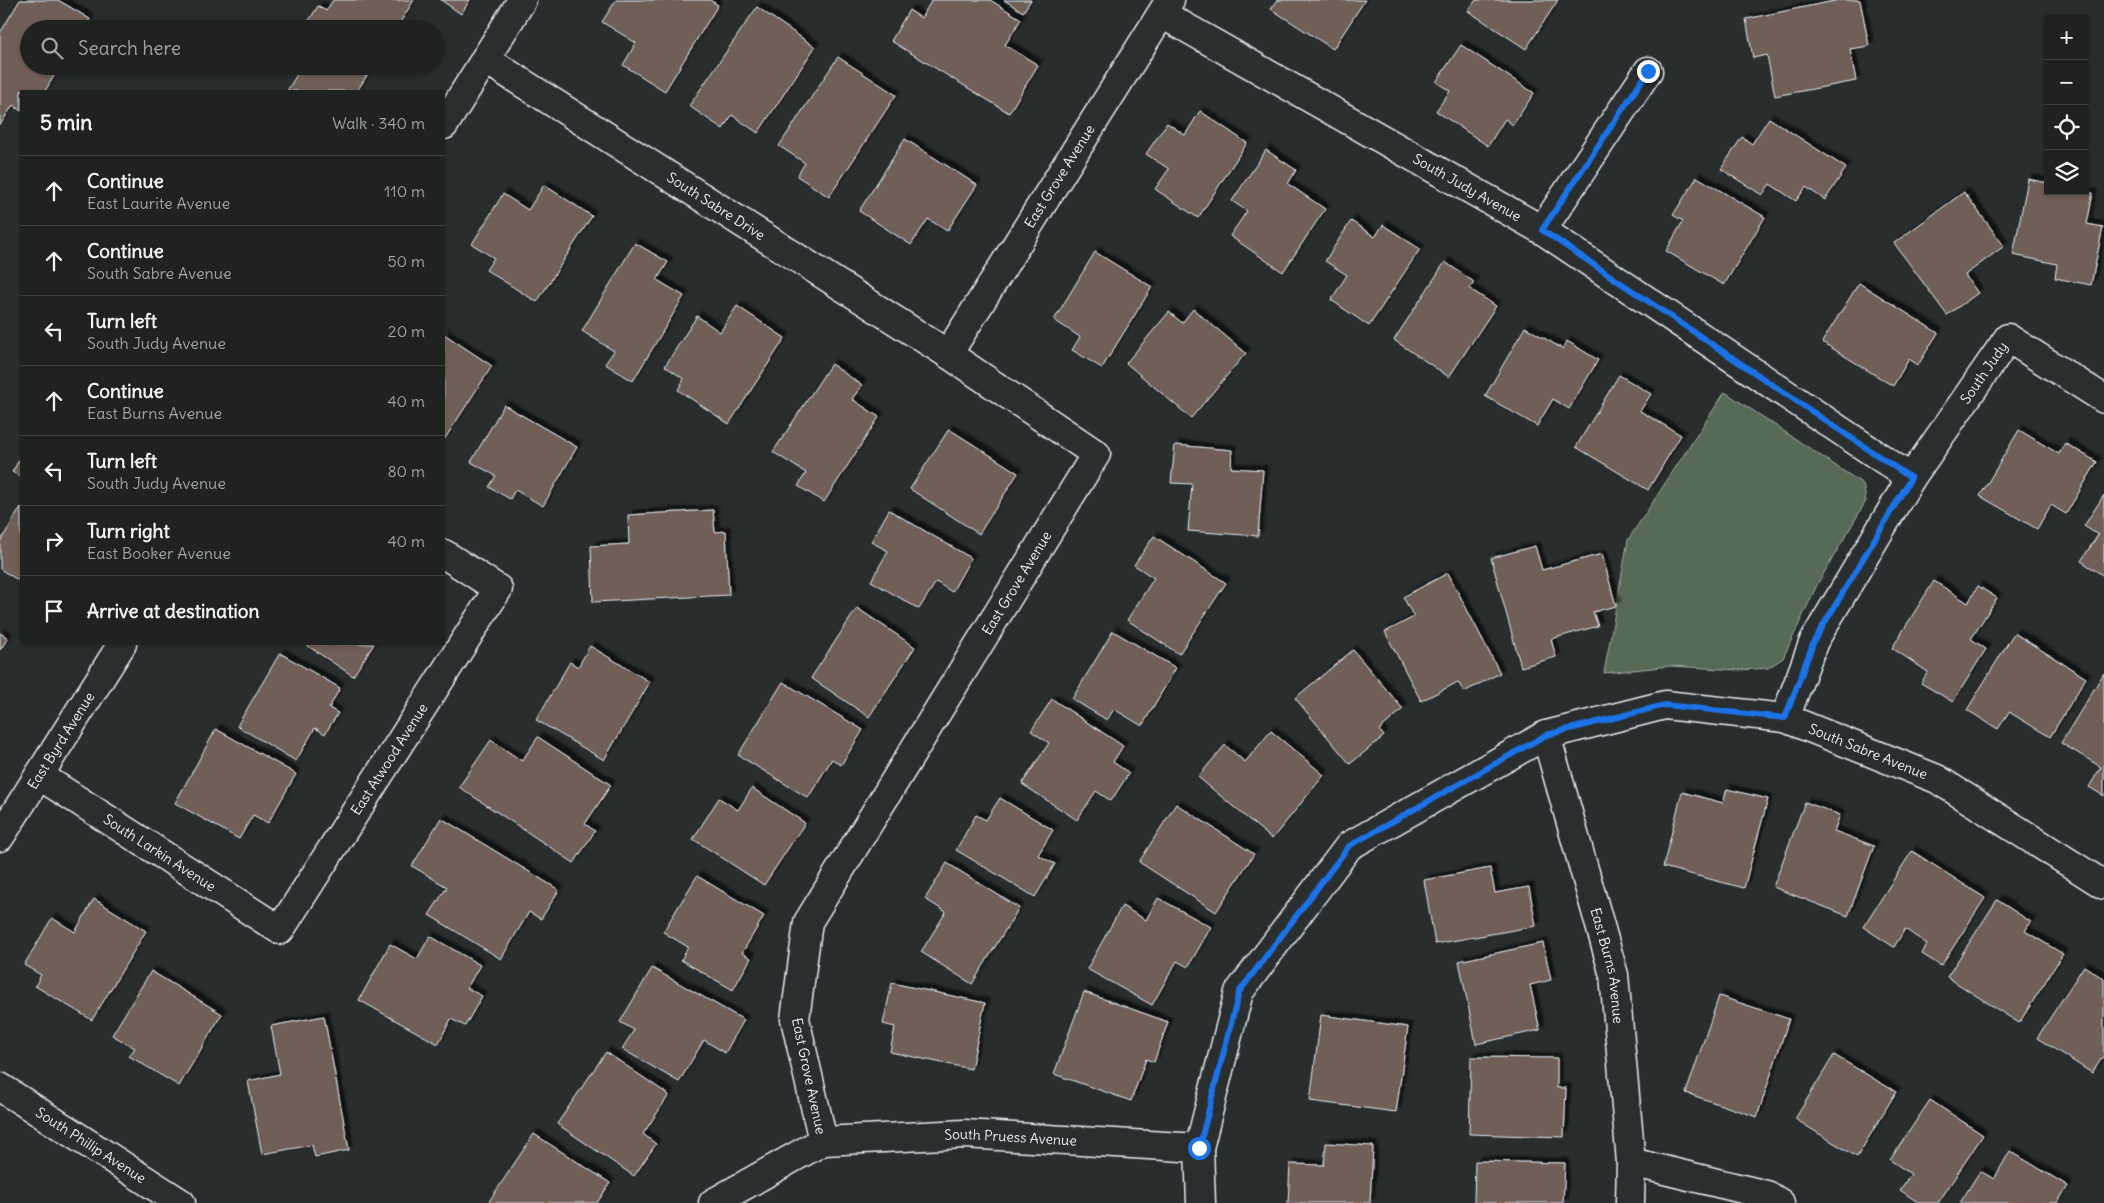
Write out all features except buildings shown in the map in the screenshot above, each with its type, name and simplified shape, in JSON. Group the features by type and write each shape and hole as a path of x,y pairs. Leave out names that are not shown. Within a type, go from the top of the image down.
{"street":[{"path":"445,123 522,0"},
{"name":"South Judy Avenue","path":"1166,7 1542,230 1911,478"},
{"name":"East Grove Avenue","path":"713,1203 823,1141 795,1019 808,922 1096,454 948,354 1166,7"},
{"name":"South Sabre Drive","path":"485,59 948,354"},
{"path":"1542,230 1648,71"},
{"name":"South Judy","path":"1911,478 2008,338 2104,399"},
{"path":"1785,718 1814,641 1911,478"},
{"name":"East Atwood Avenue","path":"280,930 498,589 445,555"},
{"name":"East Byrd Avenue","path":"0,837 121,645"},
{"name":"South Sabre Avenue","path":"1200,1203 1199,1148 1239,992 1349,846 1546,735 1665,705 1785,718 1937,779 2104,885"},
{"name":"East Burns Avenue","path":"1546,735 1614,975 1631,1162 1630,1203"},
{"name":"South Larkin Avenue","path":"40,776 280,930"},
{"name":"South Phillip Avenue","path":"0,1086 181,1203"},
{"name":"South Pruess Avenue","path":"823,1141 964,1134 1199,1148"},
{"path":"1631,1162 1767,1195 1780,1203"}],"green space":[{"path":"1725,392 1863,484 1866,501 1818,583 1783,658 1768,668 1739,670 1671,666 1604,673 1628,540"}],"route":[{"path":"1199,1148 1239,992 1349,846 1546,735 1665,705 1785,718 1814,641 1911,478 1542,230 1648,71"}]}
